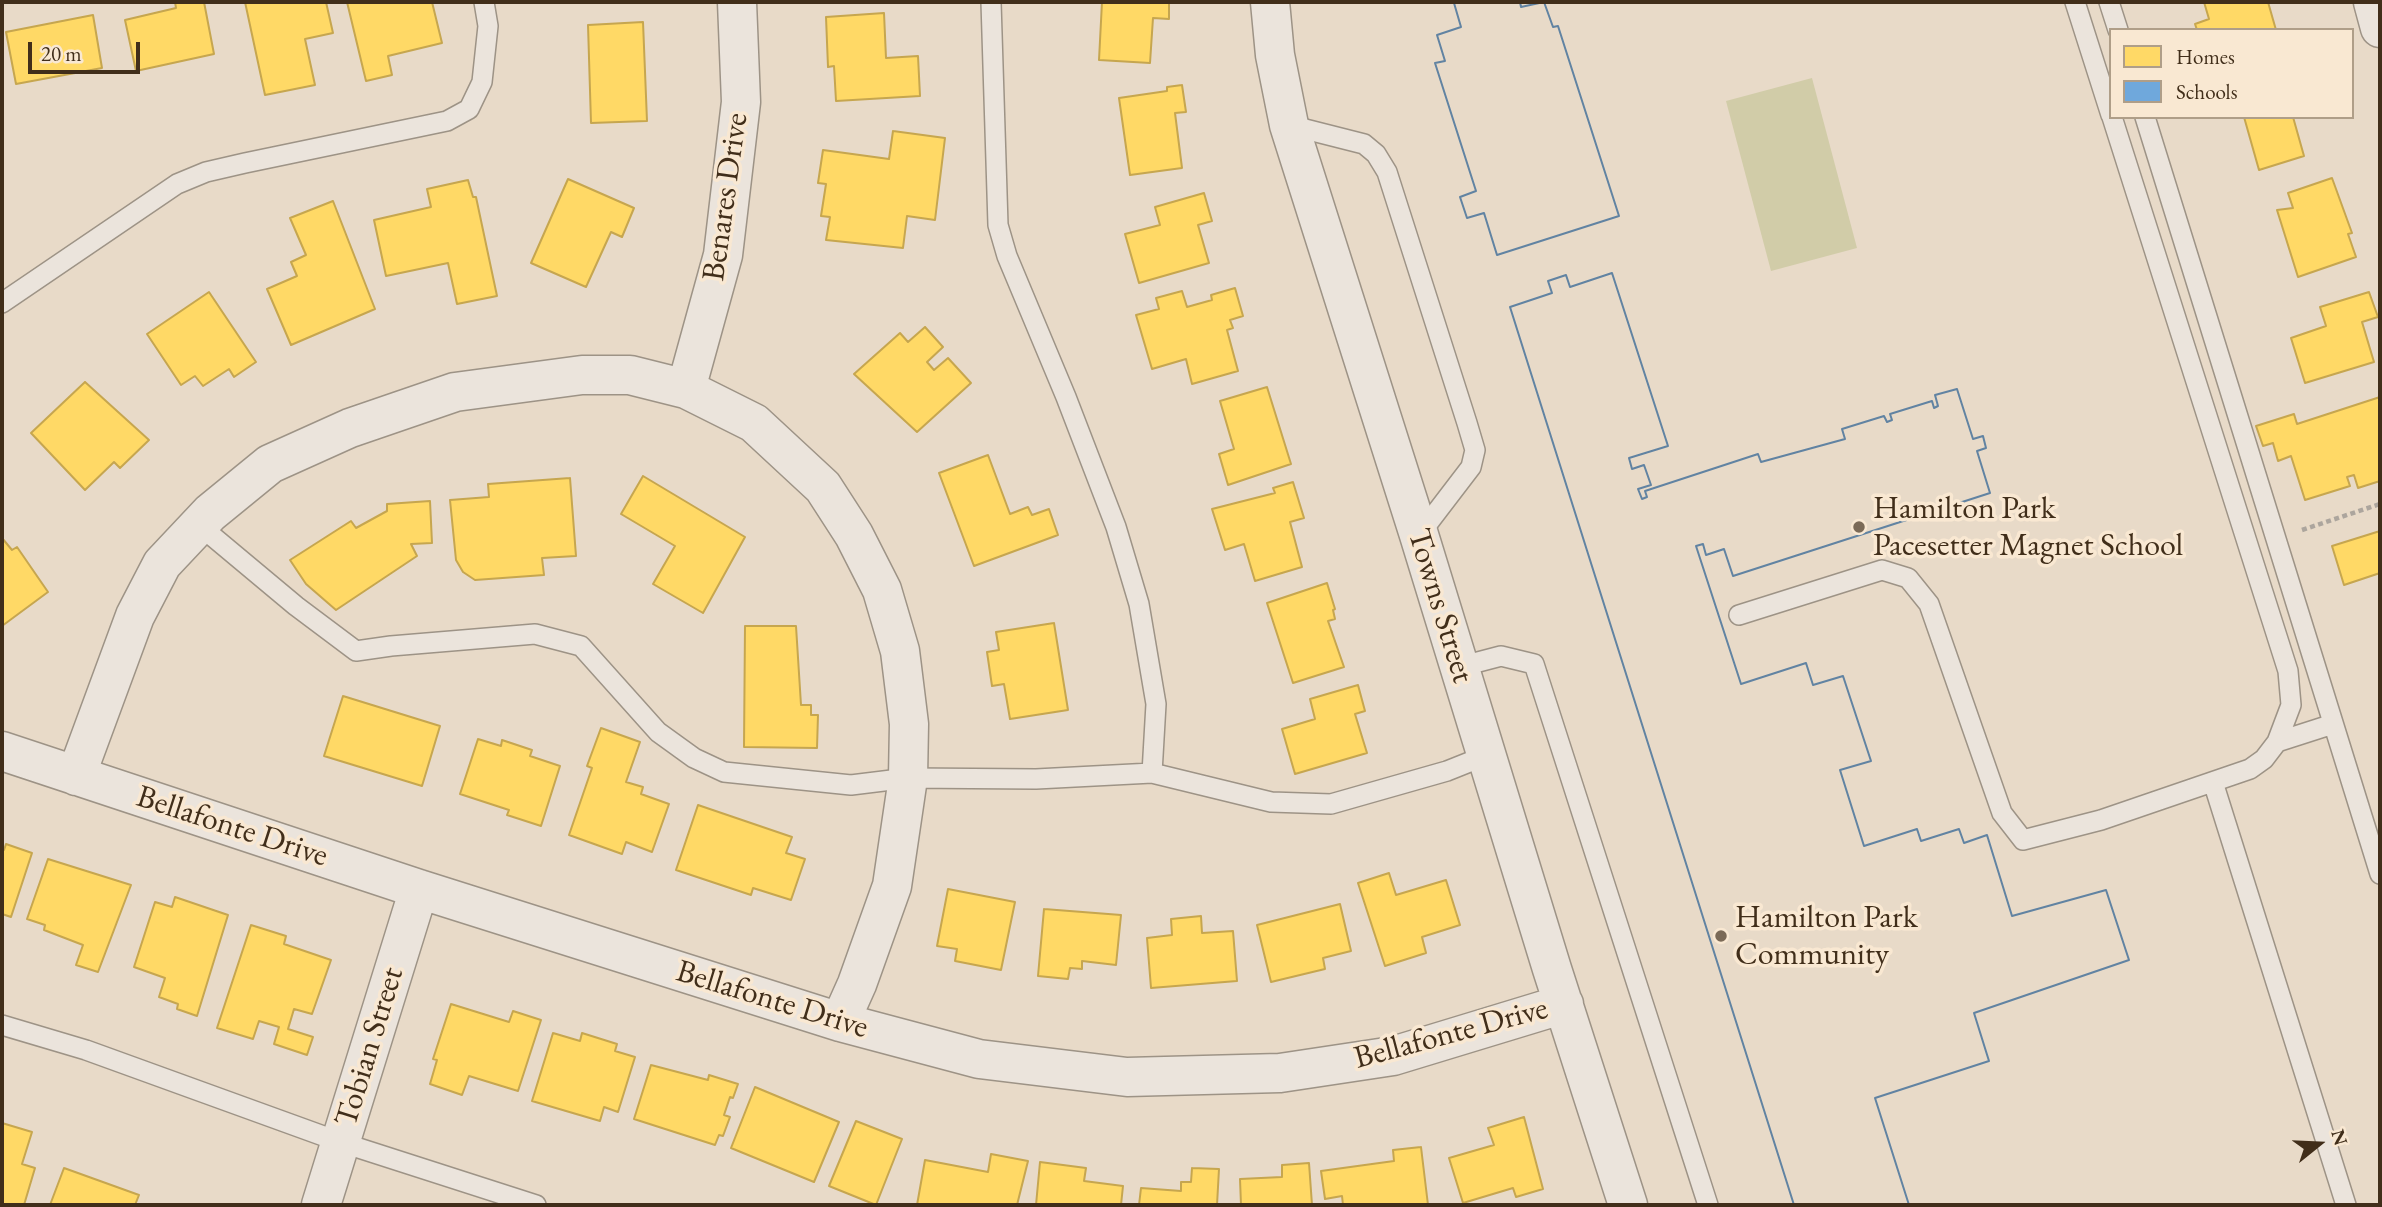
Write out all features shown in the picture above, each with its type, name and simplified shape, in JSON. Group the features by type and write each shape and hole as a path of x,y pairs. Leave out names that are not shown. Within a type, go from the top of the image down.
{"street":[{"name":"Benares Drive","path":"685,389 723,255 741,102 737,2"},
{"name":"Towns Street","path":"1270,2 1275,55 1289,125 1628,1205"},
{"path":"2373,2 2380,27"},
{"path":"76,776 135,616 162,564 210,513 270,464 350,428 455,392 594,375 630,375 685,389 754,423 823,487 854,536 882,590 900,651 909,724 908,778 892,886 858,984 840,1022"},
{"name":"Bellafonte Drive","path":"2,751 419,889 840,1022 979,1059 1127,1077 1280,1073 1393,1056 1563,1004"},
{"name":"Tobian Street","path":"321,1205 419,889"}],"lane":[{"path":"2,303 177,184 206,172 447,121 470,109 482,82 488,26 484,2"},
{"path":"991,2 998,225 1007,256 1066,397 1116,527 1139,604 1156,704 1152,773"},
{"path":"2075,2 2109,110"},
{"path":"2109,2 2117,28"},
{"path":"1739,615 1882,570 1908,578 1929,604 2003,813 2023,840 2101,820 2250,769 2264,758 2277,742 2291,705 2288,671 2112,119"},
{"path":"2146,119 2380,874"},
{"path":"1289,125 1364,145 1376,154 1387,172 1467,423 1475,450 1471,467 1419,536"},
{"path":"199,525 296,606 356,651 535,634 581,646 658,732 694,758 724,772 851,785 908,778 1036,779 1152,773 1271,802 1331,804 1447,771 1487,755"},
{"path":"1459,667 1501,656 1534,664 1708,1205"},
{"path":"2277,742 2333,724"},
{"path":"2213,782 2346,1205"},
{"path":"2,1025 86,1050 340,1142 536,1205"}],"path":[{"path":"2275,539 2380,504"}],"shaded area":[{"path":"1812,78 1857,248 1771,271 1726,101"}],"building: Homes":[{"path":"175,2 204,2 214,54 136,71 125,20 176,8"},
{"path":"245,2 326,2 333,33 305,39 315,85 265,95"},
{"path":"347,2 432,2 442,43 388,56 392,75 366,81"},
{"path":"1102,2 1169,2 1169,19 1153,18 1150,63 1099,60"},
{"path":"2204,2 2268,2 2275,28 2196,28 2195,24 2209,19"},
{"path":"884,13 886,58 918,56 920,96 836,101 834,66 828,67 826,17"},
{"path":"93,15 102,68 16,84 6,32"},
{"path":"643,22 647,121 591,123 588,25"},
{"path":"1182,85 1186,112 1175,113 1182,168 1130,175 1119,98 1167,91 1167,87"},
{"path":"2245,119 2294,119 2304,156 2259,170"},
{"path":"893,131 945,138 935,220 907,216 903,248 826,240 830,217 821,216 826,184 818,183 823,150 889,159"},
{"path":"2332,178 2352,233 2348,234 2356,257 2298,277 2277,210 2293,208 2288,193"},
{"path":"568,179 634,208 622,237 611,232 586,287 531,263"},
{"path":"468,180 473,197 476,197 497,296 457,304 448,263 386,276 374,220 431,207 427,189"},
{"path":"1204,193 1212,221 1198,225 1209,263 1139,283 1125,234 1160,225 1155,207"},
{"path":"333,201 375,309 291,345 267,289 297,276 291,262 306,255 290,218"},
{"path":"1235,288 1243,316 1230,320 1233,328 1227,330 1238,371 1192,384 1186,359 1152,369 1136,315 1159,309 1156,298 1182,291 1187,307 1212,300 1211,295"},
{"path":"209,292 256,362 234,377 229,369 203,386 195,376 181,385 147,334"},
{"path":"2369,292 2378,317 2362,322 2374,362 2305,383 2291,338 2326,326 2320,307"},
{"path":"925,327 943,347 927,362 934,370 948,358 971,383 917,432 854,374 900,333 908,342"},
{"path":"85,382 149,440 120,468 114,462 85,490 31,433"},
{"path":"1267,387 1291,464 1228,485 1219,454 1234,449 1220,401"},
{"path":"2380,397 2380,481 2358,488 2354,475 2347,477 2350,486 2305,500 2291,456 2278,461 2273,443 2263,446 2256,426 2294,414 2297,424"},
{"path":"988,455 1010,514 1028,507 1032,515 1049,509 1058,535 974,566 939,473"},
{"path":"643,476 745,537 703,613 653,584 675,546 621,514"},
{"path":"570,478 576,556 542,558 544,575 475,580 463,572 456,560 450,500 489,497 488,484"},
{"path":"1293,482 1304,518 1290,522 1302,567 1255,581 1244,544 1225,550 1212,509 1275,493 1273,488"},
{"path":"430,501 432,543 411,544 417,556 336,610 306,584 290,560 351,521 356,528 387,511 387,504"},
{"path":"2380,531 2380,573 2344,585 2332,546"},
{"path":"2,538 12,550 17,547 48,592 2,626"},
{"path":"1327,583 1335,609 1335,619 1328,621 1344,667 1293,683 1267,603"},
{"path":"1054,623 1068,710 1010,719 1004,684 992,686 987,652 999,650 996,632"},
{"path":"745,626 796,626 801,705 811,705 811,715 818,715 817,748 744,747"},
{"path":"1358,685 1365,711 1355,714 1367,753 1295,774 1282,729 1315,719 1310,699"},
{"path":"343,696 440,726 422,786 324,756"},
{"path":"601,728 640,742 626,782 643,787 641,794 669,804 652,852 626,842 622,854 569,835 592,768 587,766"},
{"path":"478,739 501,746 502,740 532,750 530,756 560,766 541,826 507,815 509,810 460,794"},
{"path":"698,805 792,837 786,853 805,859 791,900 753,888 751,895 676,870"},
{"path":"6,844 32,853 11,917 2,914 2,850"},
{"path":"48,859 131,885 98,972 76,965 83,945 44,930 45,925 27,919"},
{"path":"1389,873 1396,895 1446,880 1460,925 1422,937 1426,953 1385,966 1358,883"},
{"path":"948,889 1015,902 1001,970 955,961 957,949 937,946"},
{"path":"175,897 228,915 197,1016 177,1009 178,1004 159,997 165,978 134,967 155,902 172,907"},
{"path":"1340,904 1351,951 1323,958 1325,969 1271,982 1257,925"},
{"path":"1044,909 1121,915 1116,965 1082,961 1082,969 1070,968 1068,979 1038,976"},
{"path":"1201,916 1202,933 1233,931 1237,981 1151,988 1147,938 1172,935 1171,919"},
{"path":"251,925 286,936 284,944 331,960 312,1014 294,1009 288,1029 313,1037 307,1055 274,1044 279,1027 259,1021 253,1039 217,1028"},
{"path":"451,1004 509,1022 513,1011 541,1020 518,1091 469,1076 462,1095 430,1084 437,1060 433,1059"},
{"path":"553,1033 580,1041 582,1033 617,1044 615,1051 635,1057 618,1112 604,1107 600,1121 532,1101"},
{"path":"651,1065 708,1080 709,1075 738,1084 724,1115 730,1117 723,1136 719,1135 715,1145 634,1119"},
{"path":"755,1087 839,1122 814,1182 731,1148"},
{"path":"1524,1117 1543,1189 1516,1197 1513,1188 1463,1203 1449,1158 1494,1145 1488,1128"},
{"path":"856,1121 902,1139 876,1205 829,1186"},
{"path":"2,1123 32,1132 22,1164 35,1168 24,1205 2,1205"},
{"path":"1421,1147 1428,1205 1343,1205 1342,1196 1325,1199 1321,1171 1394,1161 1393,1150"},
{"path":"991,1154 1028,1161 1017,1205 917,1205 925,1160 988,1172"},
{"path":"1040,1162 1086,1168 1084,1181 1123,1186 1121,1205 1036,1205"},
{"path":"1309,1163 1312,1205 1241,1205 1240,1179 1282,1177 1282,1165"},
{"path":"64,1168 139,1195 135,1205 50,1205"},
{"path":"1192,1168 1219,1169 1217,1205 1139,1205 1141,1188 1181,1191 1181,1182 1191,1182"}],"building: Schools":[{"path":"1520,2 1521,7 1544,2 1553,27 1558,26 1619,216 1497,255 1484,213 1467,218 1460,197 1476,191 1435,63 1445,61 1437,35 1461,27 1454,3"},
{"path":"1520,2 1521,7 1544,2 1553,27 1558,26 1619,216 1497,255 1484,213 1467,218 1460,197 1476,191 1435,63 1445,61 1437,35 1461,27 1454,3"},
{"path":"1612,273 1668,446 1629,458 1632,469 1644,465 1651,485 1638,489 1642,499 1647,497 1645,491 1758,454 1761,462 1845,439 1842,429 1884,416 1887,422 1892,420 1890,414 1932,401 1934,408 1938,406 1935,395 1957,389 1973,439 1983,436 1986,448 1977,451 1990,493 1733,576 1724,549 1706,555 1703,544 1696,546 1741,684 1806,663 1813,685 1843,676 1871,761 1840,770 1864,846 1917,829 1921,841 1959,829 1964,843 1987,835 2012,916 2106,890 2129,960 1974,1013 1989,1061 1875,1098 1909,1205 1794,1205 1510,307 1552,293 1548,281 1566,275 1570,287"},
{"path":"1612,273 1668,446 1629,458 1632,469 1644,465 1651,485 1638,489 1642,499 1647,497 1645,491 1758,454 1761,462 1845,439 1842,429 1884,416 1887,422 1892,420 1890,414 1932,401 1934,408 1938,406 1935,395 1957,389 1973,439 1983,436 1986,448 1977,451 1990,493 1733,576 1724,549 1706,555 1703,544 1696,546 1741,684 1806,663 1813,685 1843,676 1871,761 1840,770 1864,846 1917,829 1921,841 1959,829 1964,843 1987,835 2012,916 2106,890 2129,960 1974,1013 1989,1061 1875,1098 1909,1205 1794,1205 1510,307 1552,293 1548,281 1566,275 1570,287"}],"place":[{"name":"Hamilton Park Pacesetter Magnet School","path":"1859,527"},
{"name":"Hamilton Park Community","path":"1721,936"}]}
